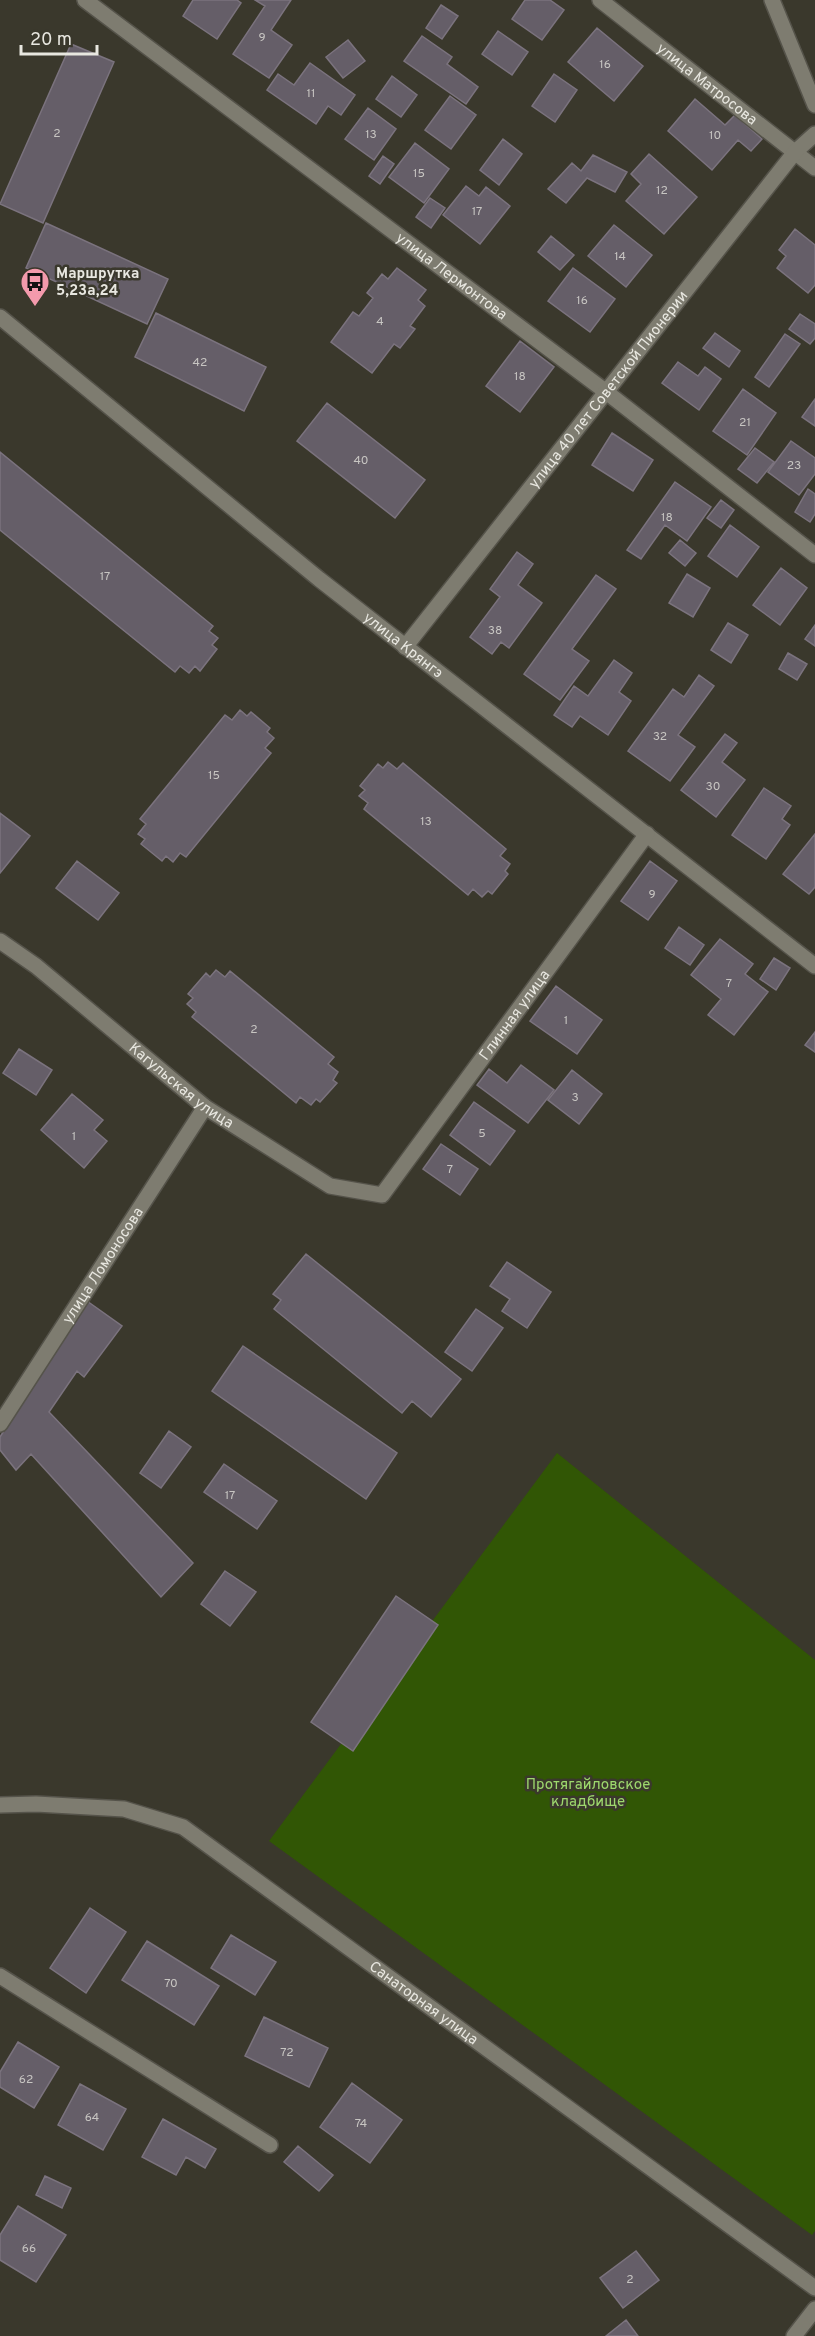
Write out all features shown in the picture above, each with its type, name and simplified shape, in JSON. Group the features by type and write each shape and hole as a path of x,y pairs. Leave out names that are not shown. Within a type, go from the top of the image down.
{"street":[{"name":"улица Лермонтова","path":"85,0 605,391 815,555"},
{"name":"улица Матросова","path":"600,0 815,168"},
{"path":"772,0 815,105"},
{"name":"улица 40 лет Советской Пионерии","path":"405,647 795,152 815,134"},
{"name":"улица Крянгэ","path":"0,317 310,572 815,966"},
{"name":"Глинная улица","path":"382,1195 647,834"},
{"name":"Кагульская улица","path":"0,941 36,966 205,1107 330,1186 382,1195"},
{"name":"улица Ломоносова","path":"0,1424 205,1107"},
{"name":"Санаторная улица","path":"0,1805 36,1804 124,1809 183,1827 815,2288"},
{"path":"0,1976 270,2145"},
{"path":"794,2336 815,2309"}],"green space":[{"name":"Протягайловское кладбище","path":"557,1453 815,1660 815,2231 812,2235 269,1841"}],"building":[{"path":"193,0 237,0 241,3 217,39 183,16"},
{"path":"255,0 291,0 271,30 292,45 269,78 233,54 265,6"},
{"path":"525,0 550,0 564,10 542,40 512,19"},
{"path":"441,5 458,16 442,39 426,28"},
{"path":"597,28 643,66 614,101 568,62"},
{"path":"498,31 528,52 512,75 482,54"},
{"path":"422,36 452,57 447,64 478,87 466,104 404,61"},
{"path":"348,40 365,61 343,78 326,57"},
{"path":"71,44 114,62 43,223 0,204"},
{"path":"310,63 355,95 341,115 328,106 316,124 267,90 278,74 294,85"},
{"path":"554,74 577,90 555,122 532,106"},
{"path":"392,76 417,95 401,117 376,99"},
{"path":"450,96 476,115 451,149 425,130"},
{"path":"695,99 725,125 735,115 762,139 751,151 738,140 712,170 668,131"},
{"path":"368,108 396,129 374,160 345,139"},
{"path":"503,139 522,154 499,185 480,170"},
{"path":"415,143 449,169 424,203 389,177"},
{"path":"649,154 697,197 664,234 626,201 641,184 631,174"},
{"path":"593,155 627,172 615,192 587,178 566,203 548,189 572,163 581,171"},
{"path":"383,156 394,164 380,184 369,176"},
{"path":"466,186 479,196 486,187 510,206 480,244 443,215"},
{"path":"430,198 445,208 431,228 416,217"},
{"path":"46,223 168,279 147,324 26,268"},
{"path":"614,225 652,255 626,287 588,256"},
{"path":"795,229 815,245 815,285 808,293 777,268 786,256 779,250"},
{"path":"551,236 574,255 560,270 538,252"},
{"path":"397,268 426,290 418,300 425,306 410,326 415,329 400,348 394,344 372,373 331,342 353,312 359,316 373,298 367,293 382,274 388,279"},
{"path":"573,268 615,299 590,332 548,301"},
{"path":"156,313 266,367 244,411 135,357"},
{"path":"800,314 815,324 815,338 810,344 789,329"},
{"path":"715,333 740,351 729,367 703,348"},
{"path":"785,334 800,344 769,387 755,377"},
{"path":"520,341 554,367 520,412 486,386"},
{"path":"678,362 698,376 705,367 721,379 699,410 662,383"},
{"path":"743,389 776,413 747,455 713,431"},
{"path":"815,399 815,426 802,417"},
{"path":"327,403 425,480 395,518 297,441"},
{"path":"612,433 653,460 633,491 592,465"},
{"path":"791,441 815,458 815,474 799,495 768,472"},
{"path":"755,448 774,462 757,483 738,469"},
{"path":"0,452 213,626 209,631 218,638 212,645 217,649 200,671 195,666 189,673 180,666 175,672 0,530"},
{"path":"675,482 711,507 687,541 665,525 641,559 627,550"},
{"path":"808,489 815,494 815,514 810,522 795,512"},
{"path":"721,500 734,510 721,528 707,518"},
{"path":"730,525 759,547 737,577 708,556"},
{"path":"680,540 696,553 685,566 669,553"},
{"path":"517,552 533,564 518,585 542,603 509,648 501,642 492,654 470,637 500,597 490,589"},
{"path":"781,568 807,588 780,625 753,605"},
{"path":"687,574 710,588 693,617 669,603"},
{"path":"596,575 616,589 572,649 589,661 560,700 524,674"},
{"path":"728,623 748,635 731,663 711,650"},
{"path":"815,625 815,646 805,639"},
{"path":"788,653 807,664 797,680 779,669"},
{"path":"614,660 632,673 619,692 631,701 608,735 580,716 572,727 554,715 574,686 588,696"},
{"path":"699,675 714,686 678,735 695,747 670,781 628,751 673,689 684,697"},
{"path":"240,710 247,716 251,712 270,728 267,732 274,738 265,748 271,753 186,857 180,853 173,862 166,856 162,861 141,844 145,839 138,834 146,824 140,819 225,715 232,720"},
{"path":"725,734 737,743 722,762 745,780 716,817 681,790"},
{"path":"388,762 397,769 403,763 506,849 500,856 510,864 505,871 508,874 492,894 488,891 482,897 473,889 468,895 364,809 368,803 359,796 365,790 360,786 378,764 383,768"},
{"path":"764,788 791,806 782,819 790,825 766,859 732,835"},
{"path":"0,813 30,836 0,873"},
{"path":"815,834 815,887 809,894 783,874"},
{"path":"77,861 119,893 98,920 56,888"},
{"path":"650,861 677,881 648,920 621,901"},
{"path":"679,927 704,945 690,965 665,948"},
{"path":"720,939 753,964 745,974 768,992 734,1035 708,1015 721,999 691,975"},
{"path":"774,958 790,968 776,990 760,979"},
{"path":"216,970 225,977 230,971 334,1057 328,1064 338,1072 333,1080 337,1083 320,1102 316,1099 311,1105 300,1097 296,1103 192,1017 196,1012 187,1004 193,998 188,994 206,973 210,977"},
{"path":"556,986 602,1020 577,1054 530,1021"},
{"path":"815,1032 815,1052 805,1045"},
{"path":"19,1049 52,1070 36,1095 3,1073"},
{"path":"521,1065 554,1090 528,1123 477,1085 489,1069 507,1083"},
{"path":"572,1070 602,1094 579,1124 548,1100"},
{"path":"72,1094 103,1120 94,1130 107,1141 84,1168 41,1130"},
{"path":"474,1102 515,1131 490,1165 450,1135"},
{"path":"441,1144 478,1169 460,1195 423,1169"},
{"path":"306,1254 461,1379 431,1417 412,1401 402,1413 274,1309 281,1300 273,1294"},
{"path":"507,1262 551,1292 527,1328 502,1311 510,1299 490,1286"},
{"path":"87,1301 122,1326 84,1377 77,1371 49,1412 193,1563 161,1597 31,1454 16,1470 0,1450 0,1437"},
{"path":"476,1309 503,1328 472,1371 445,1352"},
{"path":"243,1346 397,1453 366,1499 212,1391"},
{"path":"169,1431 191,1447 161,1488 140,1473"},
{"path":"224,1464 277,1501 257,1529 204,1492"},
{"path":"225,1571 256,1592 230,1626 201,1604"},
{"path":"396,1596 438,1625 353,1751 311,1722"},
{"path":"90,1908 126,1932 86,1993 50,1968"},
{"path":"231,1935 276,1962 255,1995 211,1968"},
{"path":"147,1941 219,1986 194,2025 122,1980"},
{"path":"264,2017 328,2048 309,2087 245,2056"},
{"path":"18,2042 59,2067 34,2108 0,2087 0,2072"},
{"path":"352,2083 402,2120 370,2163 320,2127"},
{"path":"80,2084 126,2109 103,2150 58,2125"},
{"path":"163,2119 216,2149 205,2168 186,2157 176,2175 142,2157"},
{"path":"298,2146 333,2175 319,2191 284,2162"},
{"path":"45,2176 71,2188 62,2208 36,2195"},
{"path":"18,2206 66,2235 36,2282 0,2260 0,2235"},
{"path":"636,2251 659,2280 623,2308 600,2278"},
{"path":"626,2320 638,2336 606,2336"}],"place":[{"name":"Маршрутка 5,23а,24","path":"35,308"}]}
